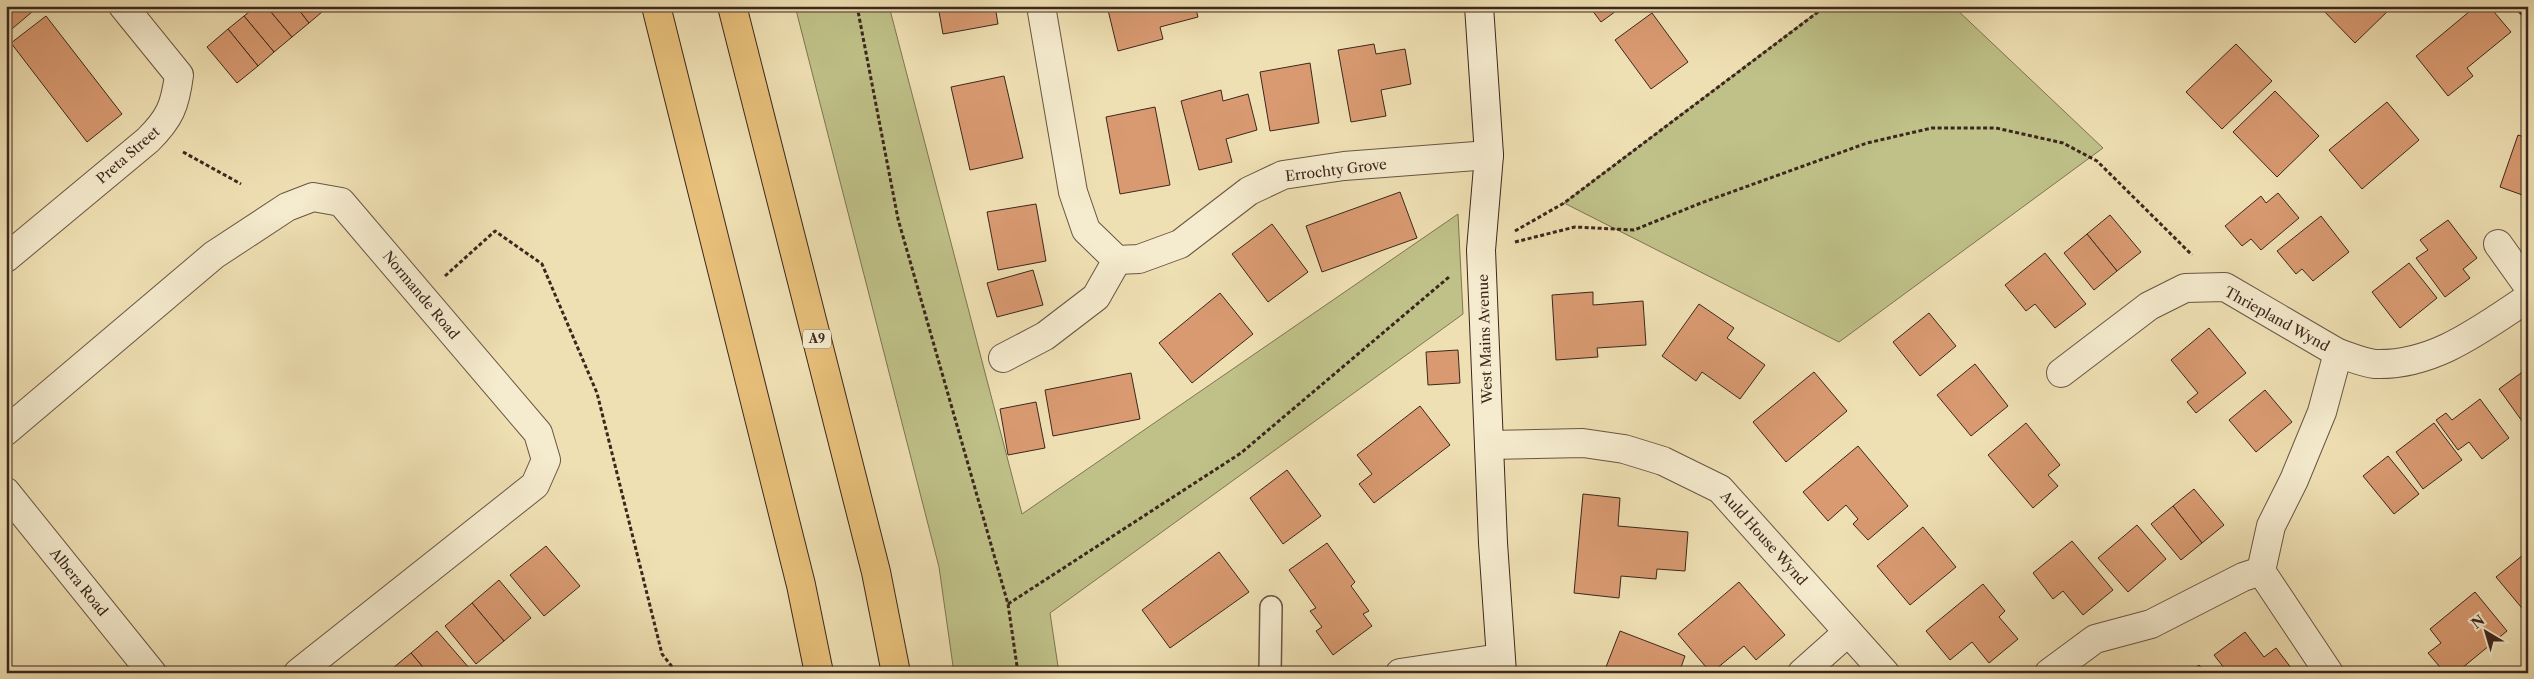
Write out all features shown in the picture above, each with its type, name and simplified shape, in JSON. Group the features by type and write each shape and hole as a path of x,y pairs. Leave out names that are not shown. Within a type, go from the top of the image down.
{"highway":[{"path":"656,6 801,585 819,673"},
{"name":"A9","path":"732,6 876,572 896,673"}],"street":[{"name":"Preta Street","path":"6,258 148,140 164,123 176,101 179,75 123,6"},
{"path":"1003,358 1045,336 1096,297 1117,260 1086,230 1073,192 1041,6"},
{"name":"West Mains Avenue","path":"1479,6 1489,155 1481,250 1501,665"},
{"name":"Errochty Grove","path":"1117,260 1139,259 1180,244 1249,191 1283,175 1344,166 1489,155"},
{"name":"Normande Road","path":"6,431 214,255 287,207 313,197 341,202 538,433 546,460 535,485 298,673"},
{"path":"2498,244 2528,286"},
{"name":"Thriepland Wynd","path":"2061,373 2149,306 2185,288 2224,287 2338,353 2374,364 2413,362 2466,339 2528,298"},
{"name":"Thriepland Wynd","path":"2261,570 2271,526 2294,480 2322,412 2338,353"},
{"name":"Auld House Wynd","path":"1489,444 1583,443 1624,449 1663,461 1720,489 1885,673"},
{"name":"Albera Road","path":"6,492 152,673"},
{"path":"2049,673 2095,639 2151,624 2261,570 2329,673"},
{"path":"1802,673 1848,632"},
{"path":"1400,673 1501,665"}],"lane":[{"path":"1270,673 1271,607"}],"path":[{"path":"857,6 898,219 1008,604 1018,673"},
{"path":"1008,604 1241,453 1481,250 1564,203 1826,6"},
{"path":"2515,6 2528,22"},
{"path":"1481,250 1575,227 1634,230 1701,203 1867,143 1932,128 1996,128 2063,143 2097,161 2224,287"},
{"path":"178,149 241,184"},
{"path":"421,296 495,231 542,264 597,393 662,654 677,673"}],"green space":[{"path":"795,6 889,6 1022,514 1458,214 1463,314 1050,613 1059,673 954,673 939,567"},
{"path":"1825,6 1953,6 2103,148 1839,342 1564,203"}],"building":[{"path":"6,6 39,6 6,34"},
{"path":"256,6 266,6 292,37 274,52 244,16"},
{"path":"266,6 296,6 309,23 292,37"},
{"path":"296,6 329,6 309,23"},
{"path":"938,6 995,6 998,24 943,34"},
{"path":"1107,6 1195,6 1198,17 1160,27 1163,39 1118,51"},
{"path":"1589,6 1623,6 1601,22"},
{"path":"2319,6 2393,6 2355,43"},
{"path":"2476,6 2489,6 2511,32 2467,68 2473,76 2448,96 2416,56"},
{"path":"1652,13 1688,62 1651,89 1615,40"},
{"path":"46,16 122,114 87,142 11,43"},
{"path":"244,16 274,52 258,66 228,29"},
{"path":"228,29 258,66 237,83 207,47"},
{"path":"1374,44 1376,54 1405,49 1411,84 1381,90 1386,116 1351,122 1338,50"},
{"path":"2236,44 2272,81 2222,129 2186,92"},
{"path":"1310,63 1319,123 1270,131 1260,72"},
{"path":"1004,76 1023,158 970,170 951,87"},
{"path":"1221,90 1223,101 1248,94 1257,130 1226,139 1232,162 1199,170 1181,101"},
{"path":"2275,91 2319,136 2277,177 2233,132"},
{"path":"2387,102 2419,140 2362,189 2329,150"},
{"path":"1155,107 1170,185 1120,194 1106,117"},
{"path":"2518,135 2528,138 2528,197 2500,187"},
{"path":"1400,192 1417,238 1322,272 1306,226"},
{"path":"2278,193 2299,218 2261,250 2251,239 2242,246 2225,226 2261,196 2266,203"},
{"path":"1036,204 1046,261 998,270 987,212"},
{"path":"2110,215 2141,252 2117,271 2087,234"},
{"path":"2321,216 2349,252 2313,281 2302,269 2296,274 2277,251"},
{"path":"2448,220 2477,258 2463,269 2470,278 2445,297 2416,258 2428,250 2420,240"},
{"path":"1272,224 1308,272 1268,302 1232,254"},
{"path":"2087,234 2117,271 2094,290 2064,253"},
{"path":"2045,253 2086,304 2055,328 2035,304 2026,311 2005,285"},
{"path":"2409,263 2437,298 2400,328 2372,292"},
{"path":"1033,270 1043,305 997,317 987,283"},
{"path":"1593,292 1593,305 1643,301 1646,345 1597,348 1598,357 1556,360 1552,295"},
{"path":"1220,293 1253,334 1192,383 1159,343"},
{"path":"1699,304 1734,328 1727,338 1765,365 1740,399 1702,372 1696,381 1662,356"},
{"path":"1929,313 1956,346 1920,376 1893,342"},
{"path":"2209,328 2246,373 2196,413 2187,402 2198,393 2171,360"},
{"path":"1458,350 1460,383 1428,385 1426,352"},
{"path":"1975,364 2008,406 1971,436 1937,395"},
{"path":"2528,368 2528,428 2527,428 2499,389"},
{"path":"1814,372 1847,411 1786,462 1753,422"},
{"path":"1131,373 1140,419 1053,436 1045,390"},
{"path":"2265,390 2292,422 2256,452 2229,420"},
{"path":"2480,399 2509,438 2482,459 2469,442 2458,450 2436,420 2446,413 2452,420"},
{"path":"1036,402 1045,448 1008,455 1000,409"},
{"path":"1420,406 1450,445 1374,503 1359,484 1372,474 1357,455"},
{"path":"2026,423 2060,465 2048,475 2058,486 2033,508 1988,455"},
{"path":"2434,423 2462,460 2423,489 2396,452"},
{"path":"1858,446 1908,506 1868,540 1853,524 1858,519 1846,505 1828,521 1803,492"},
{"path":"2388,456 2419,494 2394,514 2363,476"},
{"path":"1287,470 1321,516 1283,544 1250,498"},
{"path":"2194,489 2224,525 2202,543 2173,506"},
{"path":"1583,494 1620,498 1618,526 1688,532 1685,571 1657,569 1656,579 1621,576 1619,598 1574,593"},
{"path":"2173,506 2202,543 2181,560 2151,524"},
{"path":"2137,525 2166,559 2128,592 2098,558"},
{"path":"1923,527 1956,567 1910,605 1877,566"},
{"path":"2072,541 2113,590 2083,615 2063,591 2053,599 2033,573"},
{"path":"1327,543 1355,582 1351,586 1369,611 1363,614 1372,626 1333,655 1316,631 1322,627 1310,611 1316,608 1289,570"},
{"path":"546,546 580,586 544,616 510,575"},
{"path":"2528,551 2528,611 2526,613 2496,577"},
{"path":"1219,552 1249,592 1170,648 1142,610"},
{"path":"499,580 531,618 504,641 472,603"},
{"path":"1739,582 1785,635 1756,660 1744,646 1711,673 1678,634"},
{"path":"1983,584 2005,611 1999,617 2018,639 1989,663 1972,642 1950,660 1926,631"},
{"path":"2475,592 2507,631 2456,673 2445,673 2428,653 2441,643 2430,629"},
{"path":"472,603 504,641 476,664 445,626"},
{"path":"437,631 470,669 465,673 428,673 411,653"},
{"path":"1620,631 1685,656 1679,673 1621,673 1606,667"},
{"path":"2245,632 2264,657 2276,648 2295,673 2228,673 2214,655"},
{"path":"411,653 428,673 387,673"},
{"path":"2199,665 2206,673 2189,673"}]}
